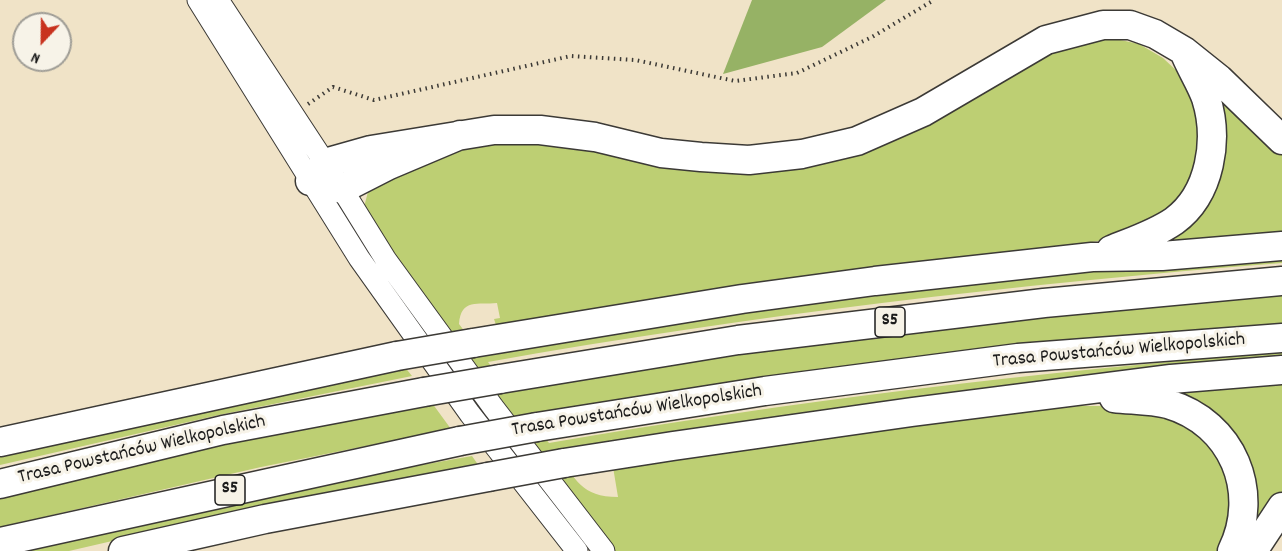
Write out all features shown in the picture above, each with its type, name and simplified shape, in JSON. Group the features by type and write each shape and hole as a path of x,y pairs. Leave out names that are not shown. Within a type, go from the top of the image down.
{"highway":[{"path":"318,172 371,150 494,130 540,130 595,137 660,153 749,160 802,154 857,141 923,112 1046,40 1103,25 1130,25 1155,34 1184,51 1219,79 1282,140"},
{"path":"1092,257 1155,233 1176,219 1194,200 1206,176 1211,154 1212,134 1206,98 1184,51"},
{"path":"318,172 342,189 389,165 460,135"},
{"path":"0,442 397,356 742,299 875,281 1092,257 1162,255 1282,246"},
{"name":"Trasa Powstańców Wielkopolskich","path":"0,484 223,430 424,392 749,339 1044,303 1282,281"},
{"name":"Trasa Powstańców Wielkopolskich","path":"0,542 460,441 537,427 765,391 1018,358 1282,338"},
{"path":"123,551 265,519 488,477 787,429 1171,379 1282,370"},
{"path":"1073,393 1168,404 1198,417 1219,436 1236,463 1245,501 1237,541 1232,551"},
{"path":"1253,551 1282,507"}],"main road":[{"path":"198,0 318,172"},
{"path":"218,0 293,114 359,258 470,414 577,551"},
{"path":"342,189 386,260 493,407 604,551"}],"path":[{"path":"293,114 333,87 374,100 571,56 635,60 735,81 797,73 872,37 934,0"}],"green space":[{"path":"752,0 886,0 822,47 723,74"},
{"path":"1091,39 1116,39 1139,44 1163,58 1180,74 1197,101 1199,169 1169,211 1108,239 1066,247 636,302 496,325 494,319 500,318 497,303 472,304 463,310 459,324 481,353 898,290 1282,252 1282,263 983,291 884,303 686,330 488,362 509,389 845,337 1282,292 1282,324 1103,339 529,416 549,443 731,414 914,389 1282,352 1282,364 556,453 587,490 596,494 618,497 613,467 969,418 1078,406 1137,406 1185,422 1219,454 1233,496 1221,551 612,551 448,338 364,207 369,188 443,152 519,140 753,171 1044,54"},
{"path":"1217,96 1282,152 1282,235 1164,245 1184,225"},
{"path":"404,366 412,376 219,415 0,465 0,453"},
{"path":"1282,381 1282,492 1255,531 1254,510 1172,390"},
{"path":"432,403 451,429 261,467 0,527 0,494 295,428"},
{"path":"472,456 479,466 190,523 69,551 20,551 377,473"}]}
